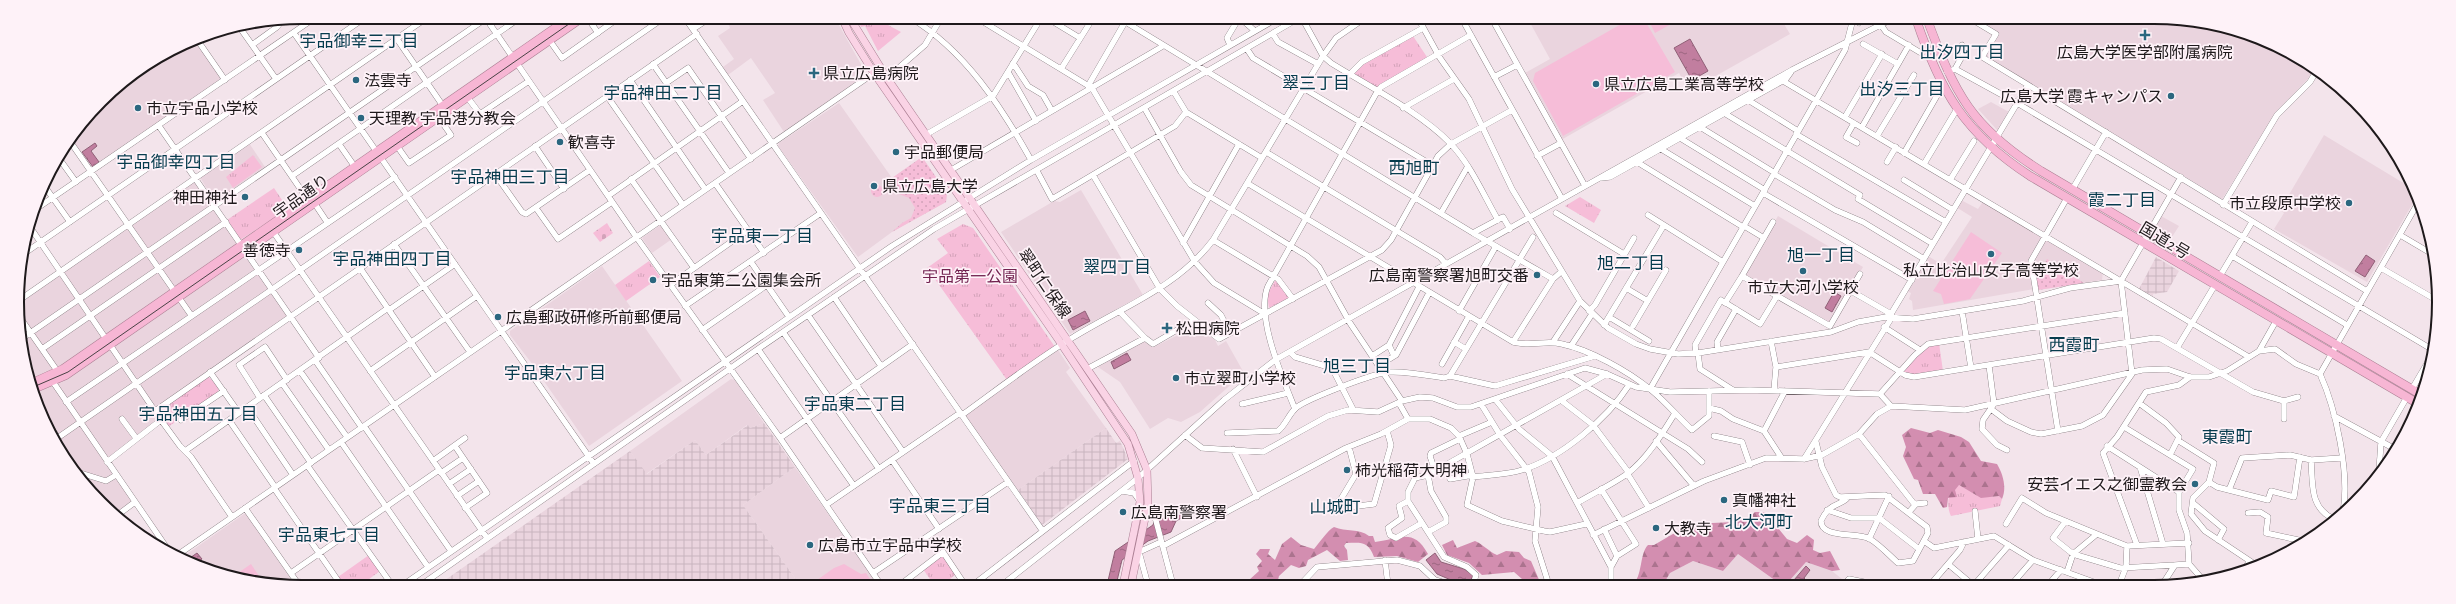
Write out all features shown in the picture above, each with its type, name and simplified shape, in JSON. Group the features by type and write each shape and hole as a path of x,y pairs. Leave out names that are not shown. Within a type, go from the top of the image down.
{"highway":[{"name":"宇品通り","path":"312,202 355,167 397,146 468,98 562,24"},
{"name":"宇品通り","path":"37,386 108,343 272,230 379,155 443,106 515,60 550,41 573,24"},
{"name":"国道2号","path":"1918,24 1942,87 1957,110 1991,147 2011,164 2414,401"},
{"name":"国道2号","path":"1929,24 1947,72 1972,113 1996,139 2017,156 2072,190 2417,392"},
{"name":"宇品通り","path":"36,383 51,379 58,372 108,343"}],"main road":[{"name":"翠町仁保線","path":"845,24 874,73 968,210 1064,342 1087,369 1132,434 1147,470 1148,504 1132,580"},
{"name":"翠町仁保線","path":"854,24 887,78 971,198 1120,430 1134,461 1138,478 1140,502 1124,580"}],"street":[{"path":"42,205 306,24"},
{"path":"29,250 356,24"},
{"path":"24,296 418,24"},
{"path":"26,336 477,24"},
{"path":"490,24 637,238 780,438 878,580"},
{"path":"292,176 512,24"},
{"path":"592,24 598,33"},
{"path":"550,41 562,58 610,24"},
{"path":"59,437 656,24"},
{"path":"690,24 1042,530"},
{"path":"155,411 535,146 562,129 653,64 704,24"},
{"path":"922,24 933,31 993,96 1016,132 1031,160"},
{"path":"181,552 874,73 887,78 925,45 937,24"},
{"path":"987,24 1090,87 1109,116 1195,262 1214,283 1265,314"},
{"path":"927,134 993,96 1037,24"},
{"path":"1057,24 1080,38"},
{"path":"1061,69 1089,24"},
{"path":"1090,87 1124,24"},
{"path":"1128,24 1473,233 1553,279"},
{"path":"1230,45 1227,38 1236,24"},
{"path":"1244,24 1255,31"},
{"path":"409,580 859,268 1031,160 1267,24"},
{"path":"427,580 758,349 934,230 1290,24"},
{"path":"1304,24 1323,56 1349,75 1434,127 1451,144 1468,166 1498,220"},
{"path":"826,505 961,414 1064,342 1160,289 1195,262 1213,240 1323,56 1336,38 1356,24"},
{"path":"1421,24 1438,54 1469,99 1528,218 1580,301 1590,313 1604,325 1636,344 1650,349 1671,352 1697,353 1771,341 1891,316 1913,318 1962,311 2037,298 2077,286 2121,281"},
{"path":"1465,24 1562,200"},
{"path":"1495,24 1585,186"},
{"path":"1650,389 1816,100 1849,40 1852,24"},
{"path":"1979,24 1996,34 1982,57 2181,177 2223,205 2367,290"},
{"path":"252,45 278,25"},
{"path":"1008,580 1120,493 1224,400 1276,360 1792,70 1849,40 1881,25 1886,32 1921,53 1927,51"},
{"path":"1349,75 1362,62 1423,28"},
{"path":"242,30 276,79"},
{"path":"294,32 594,464"},
{"path":"1273,34 1278,42 1318,64"},
{"path":"1295,409 1276,360 1265,314 1263,301 1265,292 1341,153 1381,87 1471,35"},
{"path":"397,39 443,106"},
{"path":"200,44 225,80"},
{"path":"1863,44 1898,64"},
{"path":"1862,127 1909,45"},
{"path":"1947,72 1955,68 1965,51 1962,45"},
{"path":"951,170 1036,121 1090,87 1163,46"},
{"path":"1247,49 1254,58 1432,165"},
{"path":"1845,117 1882,54"},
{"path":"1013,63 1028,86 1043,95 1052,111"},
{"path":"653,64 729,173"},
{"path":"1494,77 1517,64"},
{"path":"666,83 688,68 750,159"},
{"path":"1955,68 2017,103 2428,347"},
{"path":"1599,178 1610,177 1783,81 1792,70"},
{"path":"1008,72 1036,121"},
{"path":"1877,136 1914,75"},
{"path":"2223,205 2277,115 2310,82 2314,75"},
{"path":"1403,108 1454,79"},
{"path":"630,80 705,189"},
{"path":"468,98 480,114 529,81"},
{"path":"1783,81 2046,235 2249,357"},
{"path":"1804,459 1816,442 2028,85"},
{"path":"1904,152 1942,87"},
{"path":"1174,92 1186,112 1262,158"},
{"path":"607,96 683,206"},
{"path":"1748,100 1797,133 1946,222"},
{"path":"608,196 743,101"},
{"path":"1144,109 1186,180 1196,189 1307,256 1319,267 1348,319 1400,402 1408,419"},
{"path":"1093,175 1160,289 1194,320 1219,339 1382,250 1396,230 1438,156 1451,144 1512,110"},
{"path":"1924,164 1957,110"},
{"path":"1037,171 1052,199 1161,136 1175,126 1186,112"},
{"path":"1724,113 1860,195 1858,200 1933,244"},
{"path":"397,146 409,163 450,135 439,118"},
{"path":"1854,123 1846,137 1857,143"},
{"path":"159,126 244,248 363,427 451,552"},
{"path":"1700,127 1774,174 1835,210 1863,222 1924,259"},
{"path":"2072,190 2106,132"},
{"path":"262,133 327,222"},
{"path":"1680,138 1764,191 1912,280"},
{"path":"1950,180 1974,141"},
{"path":"1538,156 1561,142"},
{"path":"339,144 355,167"},
{"path":"1183,243 1239,144"},
{"path":"73,146 191,315"},
{"path":"535,146 564,188"},
{"path":"1887,162 1896,147"},
{"path":"1661,149 1756,206"},
{"path":"1266,152 1440,257 1446,264"},
{"path":"62,162 76,182"},
{"path":"1637,162 1743,227 1764,238"},
{"path":"1441,213 1468,166"},
{"path":"495,174 522,212 526,214 590,170"},
{"path":"66,402 258,269 395,177"},
{"path":"1992,406 2007,421 2031,432 2041,434 2082,426 2099,418 2109,407 2132,374 2121,281 2181,177"},
{"path":"632,179 694,268"},
{"path":"1904,180 1953,210"},
{"path":"715,183 764,253"},
{"path":"1247,183 1513,342 1523,344 1553,342 1571,346 1595,356 1650,389 1692,430 1709,416 1709,391"},
{"path":"48,190 70,222"},
{"path":"2058,431 2031,261 2067,198"},
{"path":"536,208 558,239 612,202"},
{"path":"2320,374 2415,208"},
{"path":"685,306 821,213"},
{"path":"1556,213 1624,254"},
{"path":"1648,215 1723,262"},
{"path":"1473,233 1503,218 1510,228"},
{"path":"42,349 226,222"},
{"path":"1725,303 1773,222"},
{"path":"2220,276 2252,222"},
{"path":"1604,325 1664,225"},
{"path":"272,230 487,538"},
{"path":"670,285 748,230"},
{"path":"33,231 78,300 161,420 232,517"},
{"path":"2400,235 2428,251"},
{"path":"1450,376 1533,237"},
{"path":"1571,346 1634,238"},
{"path":"1213,240 1283,282 1293,299"},
{"path":"394,244 470,352"},
{"path":"1459,311 1496,246"},
{"path":"2232,256 2347,325"},
{"path":"751,262 789,317"},
{"path":"185,451 346,337 455,264"},
{"path":"360,268 435,377"},
{"path":"2381,268 2432,297"},
{"path":"1633,326 1666,270"},
{"path":"1513,342 1553,279 1561,272"},
{"path":"1830,329 1860,274"},
{"path":"1742,276 1830,329"},
{"path":"702,330 767,285"},
{"path":"2177,348 2215,285"},
{"path":"1372,356 1389,345 1419,287"},
{"path":"1626,288 1648,301"},
{"path":"1850,291 1891,316"},
{"path":"1378,366 1394,356 1429,293"},
{"path":"370,371 477,296"},
{"path":"1733,390 1700,369 1695,345 1721,300 1760,324 1777,296"},
{"path":"834,297 881,366"},
{"path":"1553,342 1580,301"},
{"path":"1208,303 1221,315 1230,333"},
{"path":"1718,349 1717,342 1736,309"},
{"path":"1962,311 1971,368"},
{"path":"1120,312 1145,338 1153,344 1194,320"},
{"path":"1880,394 1920,350 1931,343 2125,313"},
{"path":"808,315 903,452"},
{"path":"1442,364 1469,316"},
{"path":"1609,317 1649,341"},
{"path":"2259,351 2276,321"},
{"path":"25,326 58,372"},
{"path":"1884,327 1920,350"},
{"path":"783,332 879,469"},
{"path":"1087,369 1145,338"},
{"path":"1776,367 1869,352 1900,372 1914,377 2154,338 2162,339 2252,392 2284,401 2298,397"},
{"path":"1771,341 1776,367 1774,390"},
{"path":"1454,342 1466,349"},
{"path":"780,438 806,418 913,344"},
{"path":"1389,345 1394,356"},
{"path":"287,380 265,347 239,365 389,580"},
{"path":"758,349 854,486"},
{"path":"1593,535 1620,520 1649,508 1694,486 1766,458 1781,457 1804,459 1819,457 1859,434 1877,414 1890,406 1965,410 1992,406 2132,374 2142,370 2167,369 2190,377 2209,377 2220,373 2259,351 2275,349 2296,364 2320,374 2331,397 2342,458 2346,494 2344,505"},
{"path":"1290,352 1295,357 1329,367 1334,372 1353,409"},
{"path":"1227,433 1278,431 1283,427 1295,409 1307,400 1383,373 1404,372 1444,378 1450,376 1495,386 1595,356"},
{"path":"1989,365 1992,406 1981,424 1982,429 1997,445 2007,450"},
{"path":"1185,435 1202,448 1263,452 1328,416 1353,409 1378,412 1400,402 1426,397 1463,408 1481,404 1585,368 1607,374 1629,385 1670,392 1774,390 1880,394 1890,406"},
{"path":"2412,389 2424,368"},
{"path":"300,371 347,437"},
{"path":"210,372 239,413"},
{"path":"1567,374 1688,448 1702,462"},
{"path":"1474,580 1476,575 1467,567 1445,558 1422,523 1408,500 1408,492 1411,482 1420,476 1428,475 1467,454 1607,374"},
{"path":"2137,545 2103,453 2107,446 2124,427 2146,392 2179,385 2190,377"},
{"path":"51,379 164,543"},
{"path":"282,383 329,450"},
{"path":"1447,471 1450,479 1527,469 1552,456 1593,425 1616,404 1629,385"},
{"path":"181,420 224,391"},
{"path":"1764,432 1785,391"},
{"path":"1242,404 1288,392"},
{"path":"2379,466 2381,442 2407,397"},
{"path":"1495,399 1516,426 1552,456 1577,502 1586,524 1611,568"},
{"path":"1562,401 1593,425 1628,473 1649,508"},
{"path":"2284,401 2284,419"},
{"path":"2139,403 2166,423 2179,437 2179,441 2214,463 2209,482 2193,498 2191,514 2205,531 2249,561"},
{"path":"1481,404 1500,435 1527,469 1538,507 1535,541 1547,580"},
{"path":"247,407 293,475"},
{"path":"1709,408 1721,411 1733,419 1764,432 1781,457"},
{"path":"1577,502 1628,473 1656,441 1675,413"},
{"path":"2334,416 2391,447"},
{"path":"122,419 136,438"},
{"path":"1147,580 1139,551 1162,542 1257,497 1349,447 1386,431 1408,419 1430,419 1451,428 1460,438 1467,454 1473,476 1468,505 1502,521 1550,532 1586,524"},
{"path":"107,462 135,442 136,438 161,420"},
{"path":"228,420 339,580"},
{"path":"1435,471 1430,456 1431,453 1492,422"},
{"path":"2124,427 2193,470 2179,492 2178,510 2189,543 2189,564 2200,576"},
{"path":"1341,499 1350,507 1374,504 1391,445 1386,431"},
{"path":"1859,434 1915,505"},
{"path":"1714,436 1742,442 1750,465"},
{"path":"433,461 465,438"},
{"path":"1656,441 1694,486"},
{"path":"2170,455 2179,441"},
{"path":"341,442 428,567"},
{"path":"1816,442 1819,457 1833,493 1840,497 1889,496 1927,527 1928,533 1913,560 1900,564 1869,539 1830,533 1821,525 1827,510 1846,500 1848,497"},
{"path":"455,446 487,493 465,508"},
{"path":"2107,446 2179,492"},
{"path":"1334,505 1341,499 1356,471 1349,447"},
{"path":"1233,449 1257,497"},
{"path":"2229,490 2242,458 2290,455 2311,460 2342,458"},
{"path":"2209,482 2217,487 2268,500 2270,491 2294,497 2300,457"},
{"path":"291,574 386,506 463,458"},
{"path":"892,460 939,529"},
{"path":"2311,460 2316,504 2321,512 2330,517"},
{"path":"978,580 1134,461"},
{"path":"2140,467 2163,544"},
{"path":"449,484 471,469"},
{"path":"84,474 106,481 116,475"},
{"path":"1428,475 1431,491 1446,517 1446,522 1428,532"},
{"path":"457,496 479,481"},
{"path":"873,573 1008,482"},
{"path":"1601,489 1636,544 1617,556 1611,568 1611,580"},
{"path":"1120,493 1126,491 1134,493 1140,502"},
{"path":"1869,539 1889,496"},
{"path":"2006,524 2022,498 2065,522 2127,546 2189,543"},
{"path":"1408,500 1399,506 1402,518 1388,528 1390,535 1396,538 1422,523"},
{"path":"121,513 135,502"},
{"path":"1909,512 1915,505 1925,503"},
{"path":"2193,503 2224,529 2218,540"},
{"path":"1148,504 1156,520 1172,580"},
{"path":"245,508 296,580"},
{"path":"1827,510 1851,518 1879,518 1919,549"},
{"path":"1975,511 1978,539"},
{"path":"2248,513 2260,512 2268,516 2266,533 2298,540"},
{"path":"2065,522 2054,538 2073,554 2120,568 2189,564"},
{"path":"1604,529 1617,556"},
{"path":"2054,580 2064,571 2073,554 2097,534"},
{"path":"1924,541 1934,548 1994,536 2033,560 2064,571 2082,580"},
{"path":"1934,580 1960,550 1964,542"},
{"path":"1978,580 2009,545"},
{"path":"2121,580 2126,567 2127,546"},
{"path":"905,580 943,552 962,580"},
{"path":"1385,560 1387,580"},
{"path":"1305,580 1317,567 1385,560 1403,560 1420,566 1435,580"},
{"path":"2015,580 2033,560"},
{"path":"1948,564 1968,580"},
{"path":"2166,579 2175,565"}],"shaded area":[{"name":"県立広島病院","path":"728,24 838,24 867,75 784,132 763,100 775,93 751,58 728,75 723,67 734,59 718,36 730,28"},
{"name":"県立広島工業高等学校","path":"1531,24 1784,24 1790,34 1689,91 1679,73 1561,140 1525,73 1550,59"},
{"name":"広島大学 霞キャンパス","path":"1983,24 2154,24 2190,26 2226,33 2260,45 2293,61 2311,73 2308,79 2275,113 2221,201 2206,192 2207,190 1984,56 1998,33"},
{"name":"市立宇品小学校","path":"198,44 223,79 92,170 74,144 81,133 105,105 133,81 163,61"},
{"path":"1991,102 2009,112 1998,131 1978,109"},
{"name":"県立広島大学","path":"839,103 892,178 922,157 947,193 946,202 892,232 858,257 778,146 779,143"},
{"name":"市立段原中学校","path":"2324,135 2405,184 2413,202 2367,282 2274,229 2284,213 2280,210"},
{"path":"249,143 265,167 217,201 214,201 200,177"},
{"path":"195,181 288,316 155,411 160,420 107,461 136,502 121,513 105,499 81,471 61,441 45,408 33,374 29,356 26,338 24,297"},
{"path":"1081,190 1143,295 1070,334 1001,232 1054,201 1060,202"},
{"name":"私立比治山女子高等学校","path":"1961,200 1978,209 1984,200 2043,238 2029,261 2034,289 1913,310 1912,301 1909,299 1911,293 1907,291 1928,256 1941,264 1972,217 1956,207"},
{"name":"市立大河小学校","path":"1778,216 1863,267 1831,322 1826,323 1744,275"},
{"path":"2161,216 2179,226 2170,240 2153,230"},
{"path":"662,224 672,239 652,253 642,238"},
{"path":"2046,239 2103,271 2102,280 2039,290 2033,262"},
{"path":"2156,257 2179,271 2167,292 2153,294 2153,296 2139,289"},
{"path":"602,266 682,381 589,446 530,361 510,335 510,331"},
{"name":"市立翠町小学校","path":"1196,326 1214,338 1218,346 1226,341 1244,373 1200,412 1181,422 1168,418 1150,429 1120,382 1098,367 1143,341 1154,347"},
{"path":"1058,350 1070,368 1066,372 1106,428 1018,490 965,415"},
{"path":"731,379 735,380 764,423 750,428 747,425 706,455 695,440 646,474 630,451"},
{"path":"764,423 795,467 743,505 796,580 445,580 630,451 647,474 695,440 706,455 748,425 750,428"},
{"path":"1106,428 1116,443 1120,441 1128,459 1042,525 1018,490"},
{"name":"広島市立宇品中学校","path":"795,467 874,580 796,580 743,505"},
{"path":"246,514 291,579 266,578 230,571 186,554"},
{"path":"1738,554 1775,580 1665,580 1670,573 1693,561 1723,571"},
{"path":"1806,562 1832,571 1842,579 1790,580"}],"green space":[{"path":"860,24 886,24 901,32 878,51 865,26 861,27"},
{"name":"県立広島工業高等学校","path":"1621,24 1647,24 1675,72 1563,136 1533,81 1535,73"},
{"path":"1650,24 1671,24 1655,33"},
{"path":"1413,36 1427,57 1426,59 1377,89 1353,73 1359,66"},
{"path":"253,155 262,167 233,188 226,177"},
{"path":"922,157 947,193 946,202 892,232 902,223 911,218 915,208 909,198 899,194 892,178"},
{"path":"877,185 881,187 883,191 881,195 877,197 873,195 871,191 873,187"},
{"path":"274,188 288,209 240,240 227,220"},
{"path":"1580,197 1601,210 1594,223 1565,206"},
{"path":"607,223 613,233 600,242 593,233"},
{"name":"宇品第一公園","path":"963,224 973,228 1055,347 1007,380 927,268 948,253 937,239"},
{"path":"1971,232 2002,253 1970,299 1944,304 1941,294 1933,291"},
{"path":"2047,259 2084,283 2038,290 2033,262 2043,267"},
{"path":"649,261 660,277 626,301 615,285"},
{"path":"1276,279 1289,298 1269,308 1267,295"},
{"path":"1939,343 1943,371 1914,376 1906,374 1903,370 1924,348"},
{"path":"208,376 219,388 218,392 168,427 159,413 159,409"},
{"path":"1911,428 1930,433 1938,430 1961,437 1969,442 1981,461 1997,464 2004,481 2002,499 1999,496 1981,498 1959,485 1955,490 1957,497 1948,498 1947,507 1943,508 1935,494 1923,494 1918,480 1914,479 1903,456 1906,447 1902,435"},
{"path":"1959,485 1981,497 1999,496 2002,499 2000,506 1951,516 1948,508 1950,494 1955,487"},
{"path":"1755,512 1765,512 1787,539 1797,543 1807,535 1814,540 1813,550 1820,553 1830,551 1840,570 1832,571 1806,562 1790,580 1775,580 1738,554 1723,571 1693,561 1670,573 1666,580 1636,580 1640,571 1643,554 1648,545 1654,545 1690,524 1734,522 1737,519 1749,518"},
{"path":"1334,527 1361,532 1369,536 1373,536 1375,542 1399,537 1411,538 1417,540 1428,554 1418,562 1397,556 1374,557 1366,545 1359,543 1346,543 1344,546 1347,550 1348,560 1340,561 1327,550 1308,560 1306,566 1299,568 1291,565 1279,576 1278,580 1249,580 1259,571 1257,567 1262,561 1256,554 1260,549 1270,549 1268,554 1275,560 1282,544 1291,537 1301,545 1314,549"},
{"path":"1453,540 1457,548 1475,541 1497,555 1506,551 1519,552 1524,558 1531,561 1539,580 1523,580 1514,572 1482,575 1469,563 1447,555 1442,545"},
{"path":"369,555 380,571 368,580 340,580 338,577"},
{"path":"940,556 943,557 956,574 949,580 931,580 923,569"},
{"path":"251,564 260,577 248,575 238,573"},
{"path":"844,564 861,574 866,573 871,580 817,580 834,568"}],"water":[{"path":"1690,39 1708,71 1692,80 1674,48"},
{"path":"95,143 97,146 91,151 99,162 93,167 82,152"},
{"path":"2366,255 2375,261 2365,277 2355,271"},
{"path":"1834,292 1841,296 1832,312 1825,308"},
{"path":"1085,311 1090,321 1073,330 1068,320"},
{"path":"1127,353 1131,360 1114,369 1111,362"},
{"path":"1172,505 1182,506 1187,515 1176,521 1171,532 1148,541 1122,560 1117,580 1108,580 1115,551 1153,525 1154,522 1166,517"},
{"path":"197,553 202,559 200,560 191,557"},
{"path":"1435,553 1441,562 1464,569 1473,575 1471,580 1451,580 1437,574 1426,560"},
{"path":"1806,566 1810,570 1804,578 1806,580 1794,580"}],"tram line":[{"path":"37,385 68,372 569,24"}],"place":[{"name":"広島大学医学部附属病院","path":"2145,35"},
{"name":"県立広島病院","path":"814,73"},
{"name":"法雲寺","path":"356,80"},
{"name":"県立広島工業高等学校","path":"1596,84"},
{"name":"広島大学 霞キャンパス","path":"2171,96"},
{"name":"市立宇品小学校","path":"138,108"},
{"name":"天理教 宇品港分教会","path":"361,118"},
{"name":"歓喜寺","path":"560,142"},
{"name":"宇品郵便局","path":"896,152"},
{"name":"県立広島大学","path":"874,186"},
{"name":"神田神社","path":"245,197"},
{"name":"市立段原中学校","path":"2349,203"},
{"name":"善徳寺","path":"299,250"},
{"name":"私立比治山女子高等学校","path":"1991,254"},
{"name":"市立大河小学校","path":"1803,271"},
{"name":"広島南警察署旭町交番","path":"1537,275"},
{"name":"宇品東第二公園集会所","path":"653,280"},
{"name":"広島郵政研修所前郵便局","path":"498,317"},
{"name":"松田病院","path":"1167,328"},
{"name":"市立翠町小学校","path":"1176,378"},
{"name":"柿光稲荷大明神","path":"1347,470"},
{"name":"安芸イエス之御霊教会","path":"2195,484"},
{"name":"真幡神社","path":"1724,500"},
{"name":"広島南警察署","path":"1123,512"},
{"name":"大教寺","path":"1656,528"},
{"name":"広島市立宇品中学校","path":"810,545"}],"district":[{"name":"宇品御幸三丁目","path":"359,41"},
{"name":"出汐四丁目","path":"1962,52"},
{"name":"翠三丁目","path":"1316,83"},
{"name":"出汐三丁目","path":"1902,89"},
{"name":"宇品神田二丁目","path":"663,93"},
{"name":"宇品御幸四丁目","path":"176,162"},
{"name":"西旭町","path":"1414,168"},
{"name":"宇品神田三丁目","path":"510,177"},
{"name":"霞二丁目","path":"2122,200"},
{"name":"宇品東一丁目","path":"762,236"},
{"name":"旭一丁目","path":"1821,255"},
{"name":"宇品神田四丁目","path":"392,259"},
{"name":"旭二丁目","path":"1631,263"},
{"name":"翠四丁目","path":"1117,267"},
{"name":"西霞町","path":"2074,345"},
{"name":"旭三丁目","path":"1357,366"},
{"name":"宇品東六丁目","path":"555,373"},
{"name":"宇品東二丁目","path":"855,404"},
{"name":"宇品神田五丁目","path":"198,414"},
{"name":"東霞町","path":"2227,437"},
{"name":"宇品東三丁目","path":"940,506"},
{"name":"山城町","path":"1335,507"},
{"name":"北大河町","path":"1759,522"},
{"name":"宇品東七丁目","path":"329,535"}]}
